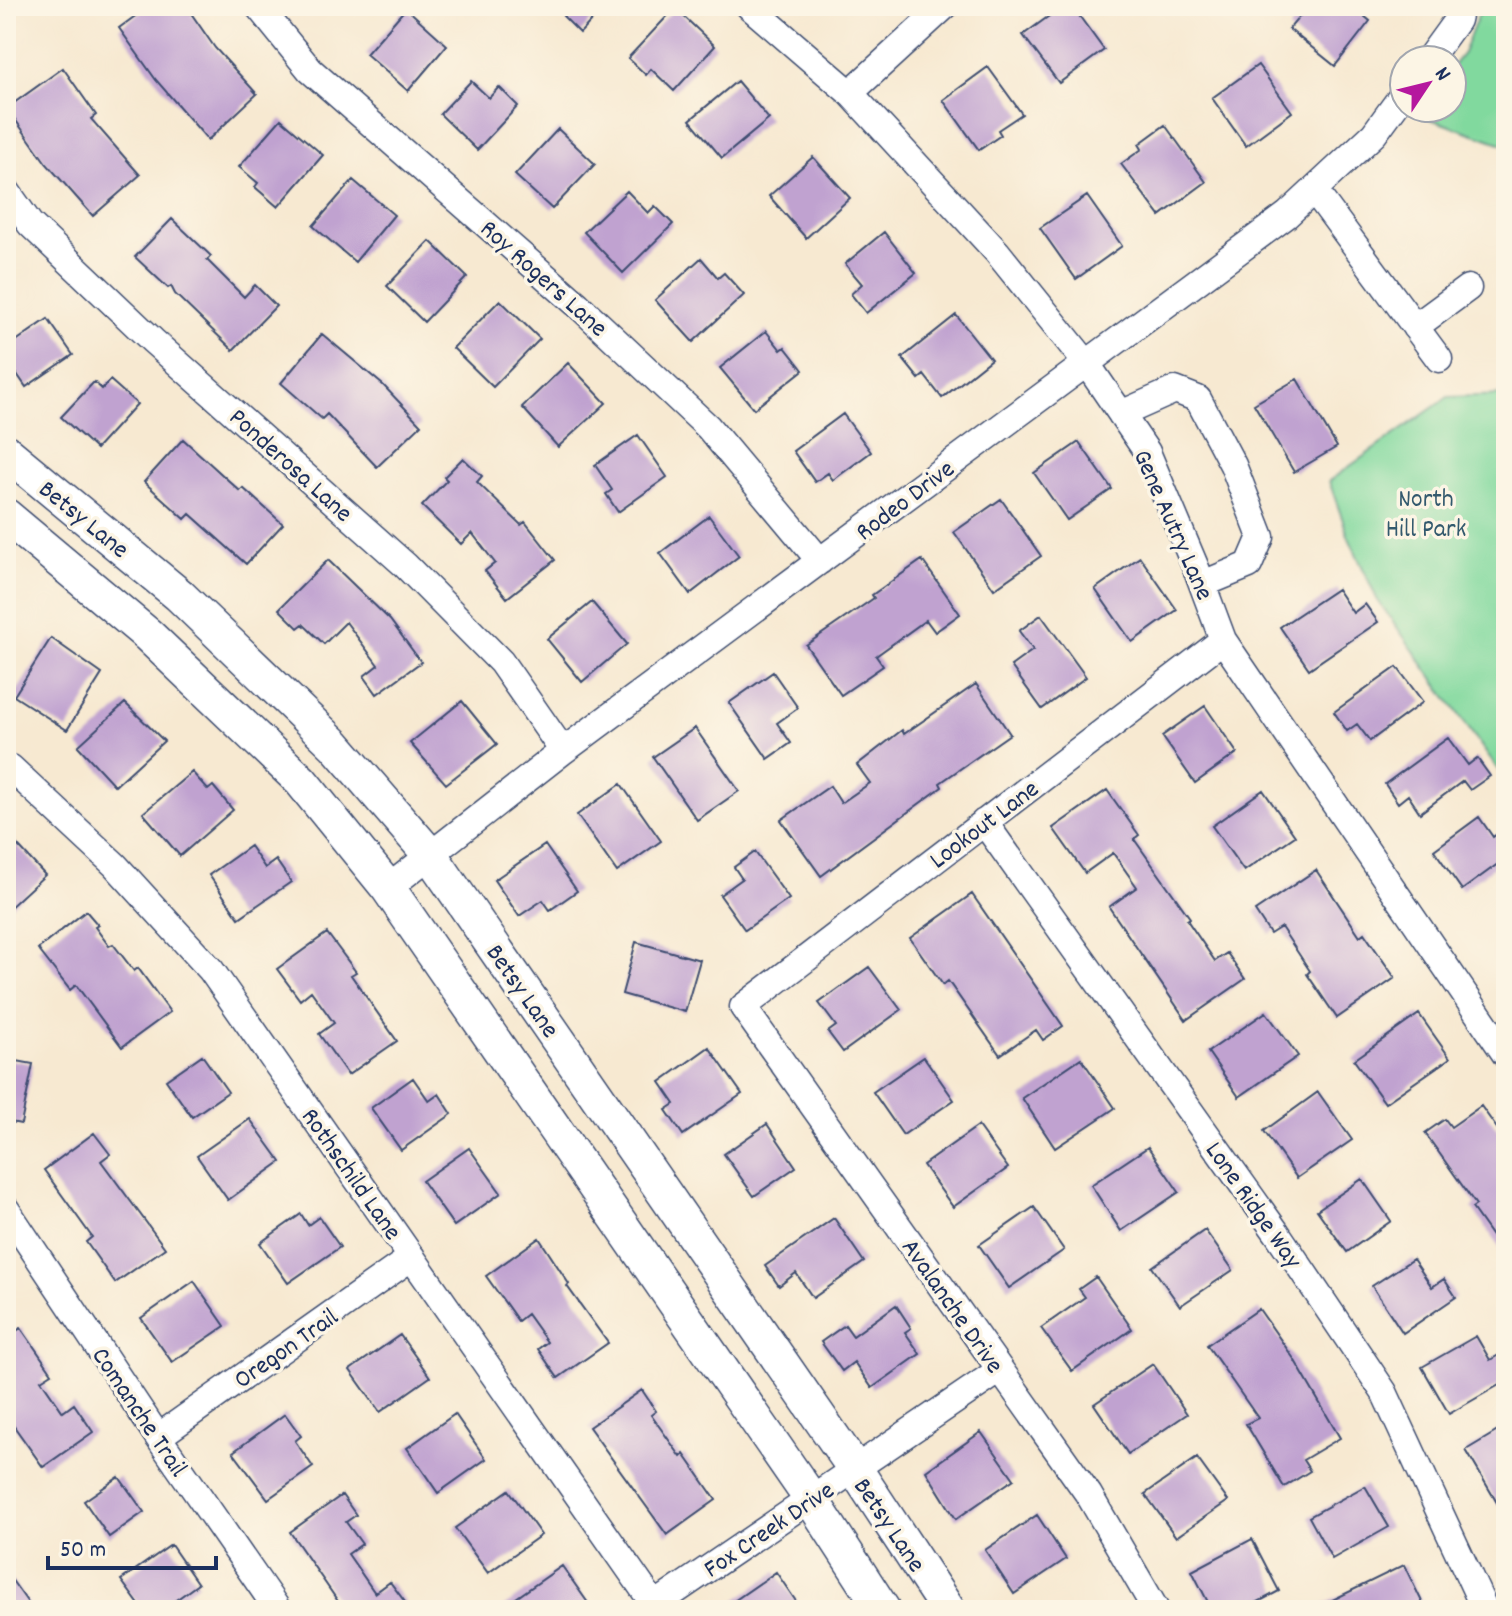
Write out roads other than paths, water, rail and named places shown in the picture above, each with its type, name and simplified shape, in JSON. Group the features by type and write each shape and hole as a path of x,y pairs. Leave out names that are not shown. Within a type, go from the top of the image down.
{"main road":[{"name":"Betsy Lane","path":"6,452 190,605 335,745 431,856 855,1469 948,1610"},
{"name":"Betsy Lane","path":"6,516 148,635 301,781 388,888 811,1499 883,1610"}],"street":[{"name":"Roy Rogers Lane","path":"258,6 310,70 578,305 708,427 820,561"},
{"name":"Gene Autry Lane","path":"749,6 850,93 997,252 1087,364 1147,452 1203,584 1223,640 1506,1055"},
{"path":"850,93 945,6"},
{"path":"1440,44 1457,20 1460,6"},
{"name":"Rodeo Drive","path":"388,888 563,751 1287,215 1374,134 1388,115"},
{"name":"Ponderosa Lane","path":"6,190 30,224 153,341 405,565 501,662 563,751"},
{"path":"1314,190 1439,359"},
{"path":"1415,327 1468,288"},
{"path":"1121,414 1175,390 1198,399 1233,465 1261,537 1249,565 1203,584"},
{"name":"Lookout Lane","path":"743,1007 1223,640"},
{"name":"Rothschild Lane","path":"8,770 115,865 211,970 657,1608"},
{"name":"Lone Ridge Way","path":"984,822 1277,1233 1384,1392 1485,1610"},
{"name":"Avalanche Drive","path":"743,1007 1089,1495 1156,1610"},
{"name":"Comanche Trail","path":"6,1209 278,1610"},
{"name":"Oregon Trail","path":"158,1437 412,1257"},
{"name":"Fox Creek Drive","path":"657,1608 1000,1370"}],"park label":[{"name":"North Hill Park","path":"1426,512"}]}
